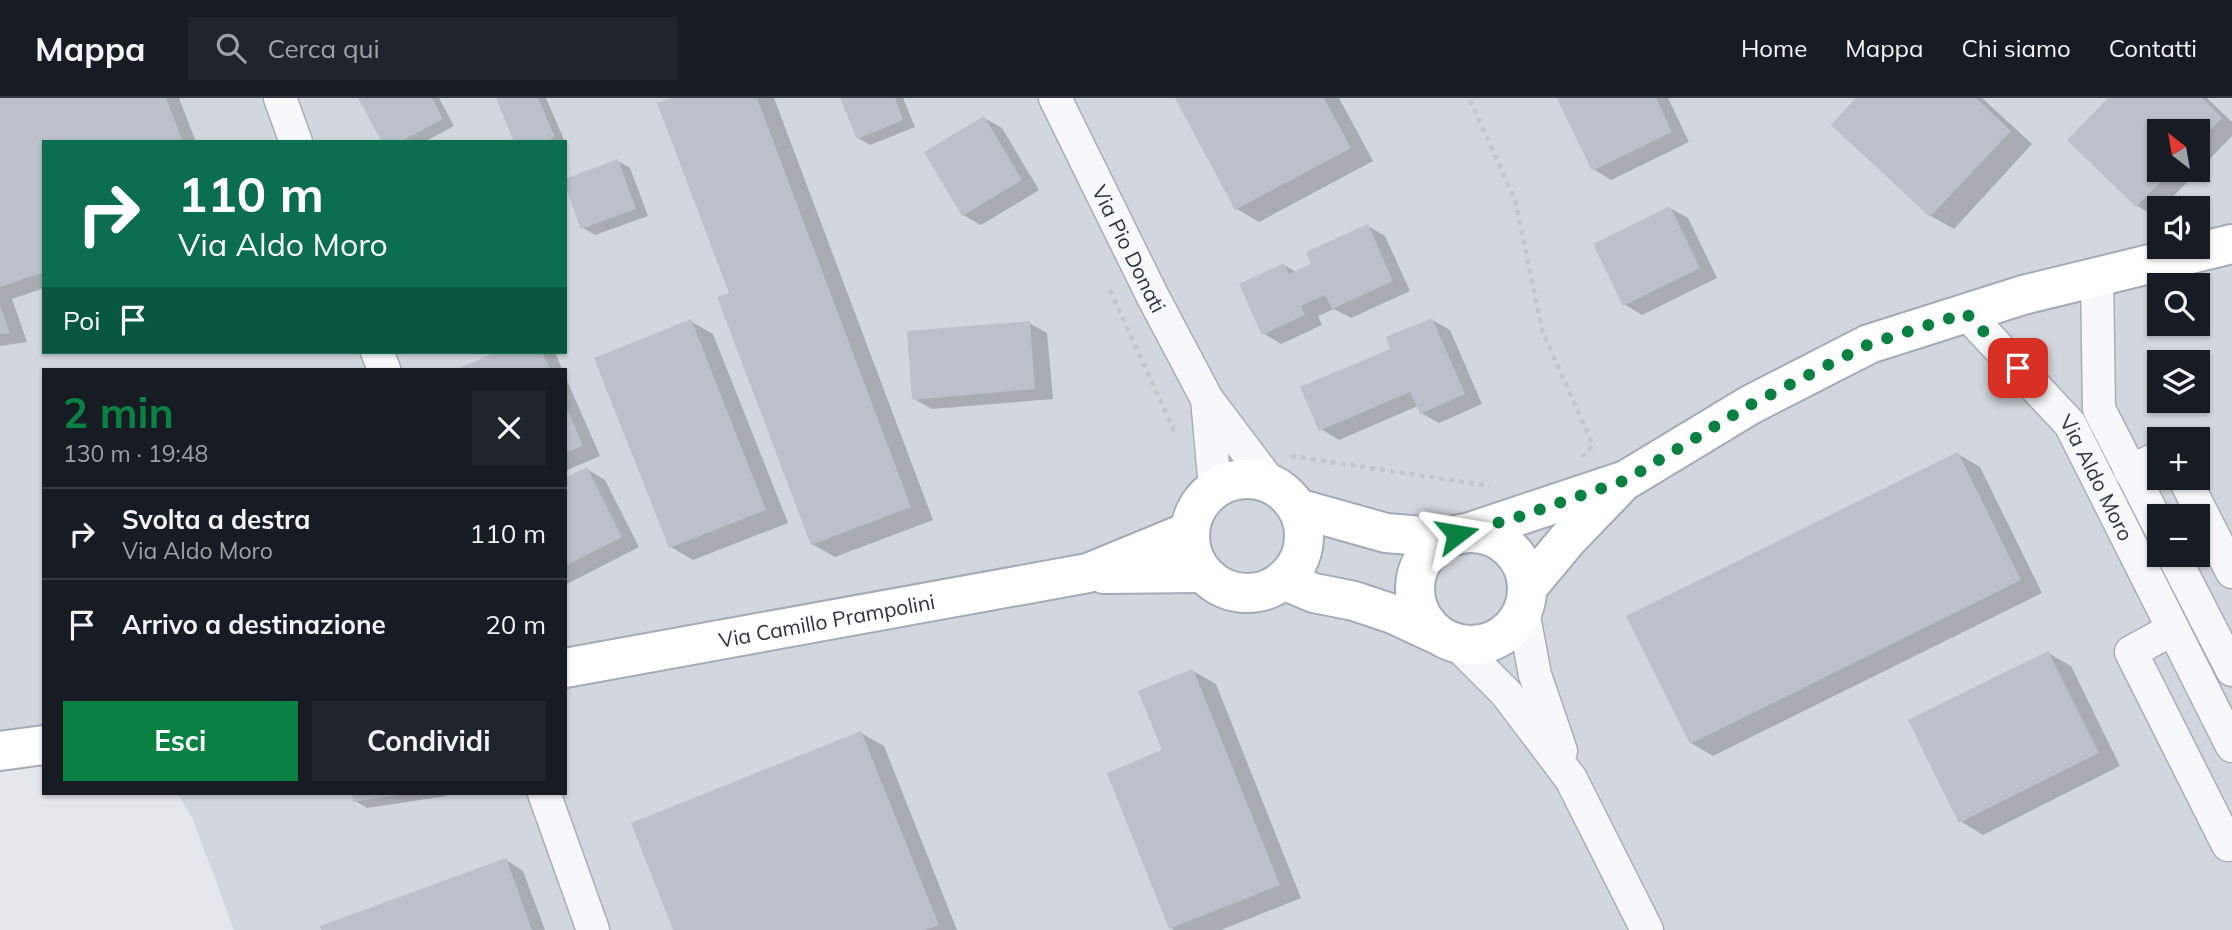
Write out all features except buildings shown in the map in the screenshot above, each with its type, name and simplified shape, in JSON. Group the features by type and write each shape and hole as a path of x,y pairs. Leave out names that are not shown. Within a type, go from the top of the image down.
{"main road":[{"path":"1447,639 1421,617 1416,606 1414,583 1421,561 1437,543 1626,480 1750,405 1869,344 2097,276 2232,244"},
{"path":"1525,600 1525,574 1520,561 1507,545 1488,535 1386,533 1283,482 1242,479 1215,488 1205,497 1195,513 1190,531 1194,560 1202,573 1222,588 1247,594 1271,588 1283,580 1314,593 1354,601 1393,614 1447,639 1476,645 1496,639 1512,628 1525,600 1567,540 1626,480"},
{"name":"Via Pio Donati","path":"1283,482 1303,527 1303,547 1297,565 1283,580"},
{"name":"Via Camillo Prampolini","path":"567,668 1088,573 1190,531"},
{"name":"Via Camillo Prampolini","path":"1088,573 1202,573"},
{"path":"0,751 42,745"}],"street":[{"path":"279,98 295,140"},
{"name":"Via Pio Donati","path":"1055,98 1152,295 1207,399 1283,482"},
{"name":"Via Aldo Moro","path":"2097,276 2099,409 2147,504"},
{"name":"Via Aldo Moro","path":"1966,313 2070,424 2232,746"},
{"name":"Via Pio Donati","path":"1207,399 1215,488"},
{"name":"Via Aldo Moro","path":"2130,471 2147,463"},
{"path":"2190,490 2232,572"},
{"path":"2179,567 2232,670"},
{"path":"1525,600 1535,675 1571,779 1647,930"},
{"path":"2173,629 2131,652 2228,845 2232,843"},
{"path":"1447,639 1506,693 1571,779"},
{"path":"545,795 593,930"}],"path":[{"path":"1470,100 1515,200 1543,333 1593,445 1573,465"},
{"path":"1109,287 1180,443"},
{"path":"1283,482 1492,486"}],"shaded area":[{"path":"0,98 2232,98 2232,930 234,930 192,817 178,795 567,795 567,368 42,368 42,761 0,768"}],"route":[{"path":"1457,534 1468,533 1626,480 1750,405 1869,344 1966,313 2018,368"}]}
